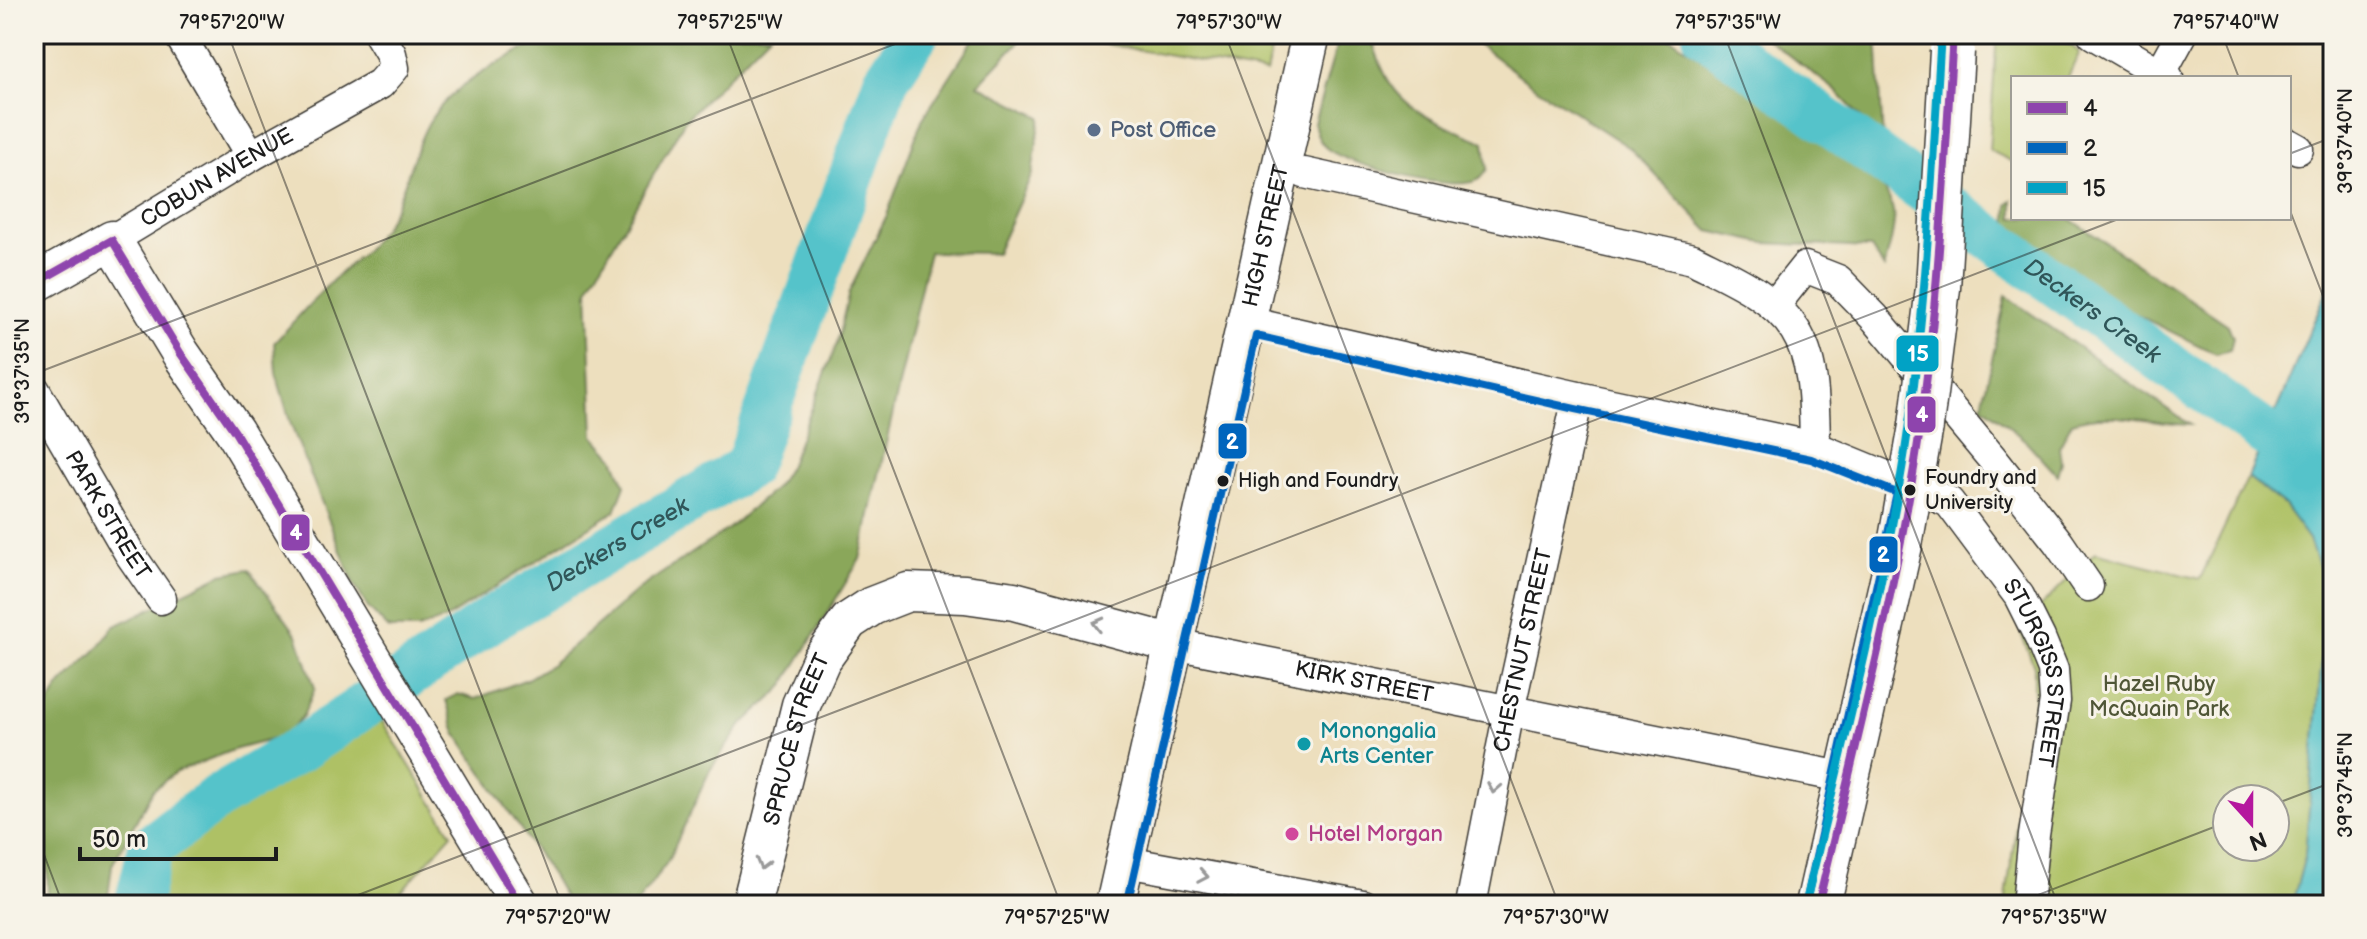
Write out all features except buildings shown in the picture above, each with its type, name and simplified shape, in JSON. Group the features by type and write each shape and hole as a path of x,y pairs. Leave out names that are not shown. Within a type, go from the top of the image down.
{"main road":[{"path":"1818,905 1900,545 1921,426 1938,288 1952,42"}],"street":[{"path":"179,34 251,156"},
{"name":"COBUN AVENUE","path":"34,284 380,84 394,68 391,54 379,34"},
{"name":"HIGH STREET","path":"1115,905 1311,34"},
{"path":"2093,34 2164,76 2182,34"},
{"path":"1304,173 1693,259 1734,280 1774,306 1796,331 1807,361 1813,397 1815,447"},
{"path":"112,240 181,354 235,432 520,905"},
{"path":"1774,306 1805,267 1838,280 1875,318 1991,457 2058,542 2088,586"},
{"name":"STURGISS STREET","path":"1247,322 1815,447 1949,502 2019,596 2053,670 2055,701 2034,835 2027,905"},
{"name":"PARK STREET","path":"34,389 130,554 161,599"},
{"name":"CHESTNUT STREET","path":"1471,905 1509,711 1578,397"},
{"name":"KIRK STREET","path":"884,600 908,592 965,594 1014,601 1174,644 1847,778"},
{"name":"SPRUCE STREET","path":"751,905 801,705 821,660 849,621 884,600"},
{"path":"1126,862 1363,905"}],"green space":[{"path":"553,34 770,34 685,120 588,289 594,436 614,458 625,485 615,511 445,619 418,629 389,629 368,608 354,584 291,425 276,373 274,343 383,228 397,203 429,122 440,108 468,82"},
{"path":"977,34 1026,34 978,85 1041,117 1032,174 996,253 929,252 860,559 782,688 741,726 710,770 668,861 636,905 569,905 456,733 446,700 458,694 475,699 527,679 552,664 640,588 728,529 781,480 789,467 837,343 849,292 887,215 922,120"},
{"path":"1090,34 1275,34 1266,73 1082,40"},
{"path":"1340,34 1370,34 1386,76 1404,100 1428,117 1484,142 1487,169 1480,178 1467,183 1427,181 1358,163 1326,147 1314,123"},
{"path":"1465,34 1666,34 1879,182 1894,213 1893,233 1884,268 1871,248 1764,243 1709,231 1630,148 1531,84"},
{"path":"1760,34 1877,34 1883,141 1834,89"},
{"path":"1997,34 2056,34 2079,52 2069,76 2011,76 2011,161 1989,150"},
{"path":"2011,202 2011,220 2072,220 2228,325 2233,337 2230,350 2216,354 2107,300 2032,251 2011,233 2007,220"},
{"path":"2006,296 2190,425 2116,417 2072,422 2059,447 2061,461 2057,475 2027,442 1982,405"},
{"name":"Hazel Ruby McQuain Park","path":"2248,477 2284,505 2309,539 2323,579 2323,646 2305,856 2292,905 2005,905 2034,701 2034,666 2019,628 2095,552 2200,579"},
{"path":"249,569 297,635 315,688 303,716 285,736 233,750 176,772 153,790 112,865 107,905 48,905 45,711 59,687 98,648 113,627 222,574"},
{"path":"374,708 452,834 389,905 137,905 151,847"}],"water":[{"path":"2333,276 2333,905 2292,905 2305,856 2323,646 2323,579 2309,539 2284,505 2248,477"}],"waterway":[{"name":"Deckers Creek","path":"137,905 151,847 218,797 303,747 498,615 747,467 886,80 916,34"},
{"name":"Deckers Creek","path":"1705,34 2266,434 2333,456"}],"transit line":[{"name":"15","path":"1806,902 1872,621 1905,451 1923,295 1941,34"},
{"name":"4","path":"1818,905 1884,625 1916,456 1935,298 1953,34"},
{"name":"4","path":"34,284 112,240 181,354 235,432 520,905"},
{"name":"2","path":"1127,905 1256,336 1811,459 1897,493 1806,902"}],"place":[{"name":"Post Office","path":"1094,130"},
{"name":"High and Foundry","path":"1223,481"},
{"name":"Foundry and University","path":"1910,490"},
{"name":"Monongalia Arts Center","path":"1304,744"},
{"name":"Hotel Morgan","path":"1292,834"}]}
